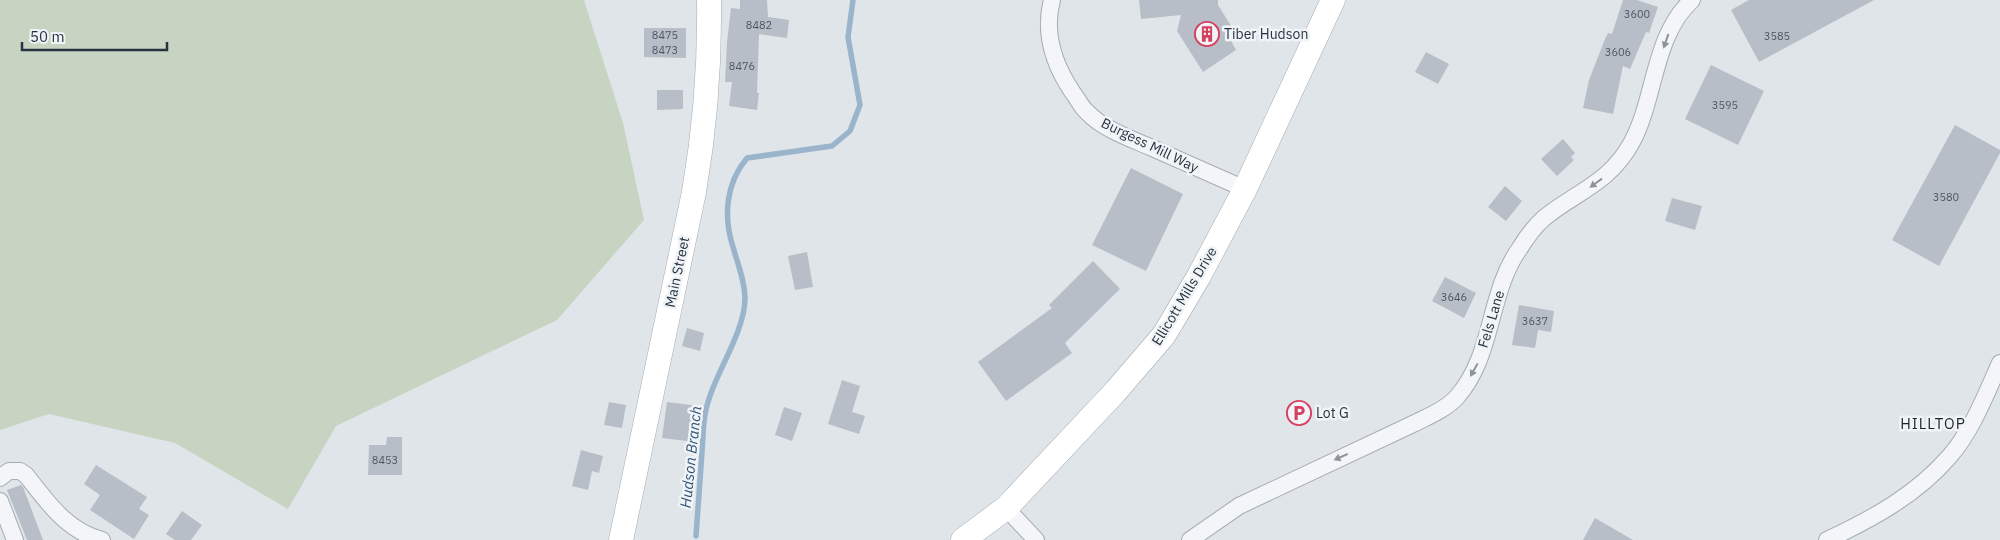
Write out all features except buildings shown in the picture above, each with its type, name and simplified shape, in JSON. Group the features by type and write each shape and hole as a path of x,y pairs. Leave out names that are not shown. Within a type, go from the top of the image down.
{"main road":[{"name":"Main Street","path":"621,540 701,148 707,88 709,0"},
{"name":"Ellicott Mills Drive","path":"963,540 1006,508 1115,392 1164,335 1199,276 1245,189 1333,0"}],"street":[{"name":"Burgess Mill Way","path":"1052,0 1049,10 1049,39 1054,60 1060,74 1086,112 1106,126 1129,138 1245,189"},
{"name":"Fels Lane","path":"1190,540 1239,506 1415,423 1441,410 1456,398 1477,366 1506,271 1519,248 1543,219 1610,173 1632,142 1669,33 1682,9 1692,0"},
{"path":"1827,540 1892,507 1928,479 1950,456 1966,431 2000,363"},
{"path":"2,475 14,470 26,475 66,523 88,536 102,540"},
{"path":"0,501 15,540"},
{"path":"1006,508 1036,540"}],"green space":[{"path":"0,0 584,0 623,123 644,220 557,320 336,426 288,509 175,443 49,414 0,430"}],"waterway":[{"name":"Hudson Branch","path":"696,536 705,414 714,385 734,342 743,313 745,299 743,279 728,224 728,200 731,189 740,168 747,158 832,146 850,131 860,105 848,37 853,0"}],"place":[{"name":"Tiber Hudson","path":"1207,34"},
{"name":"Lot G","path":"1299,413"}],"district":[{"name":"HILLTOP","path":"1933,424"}]}
